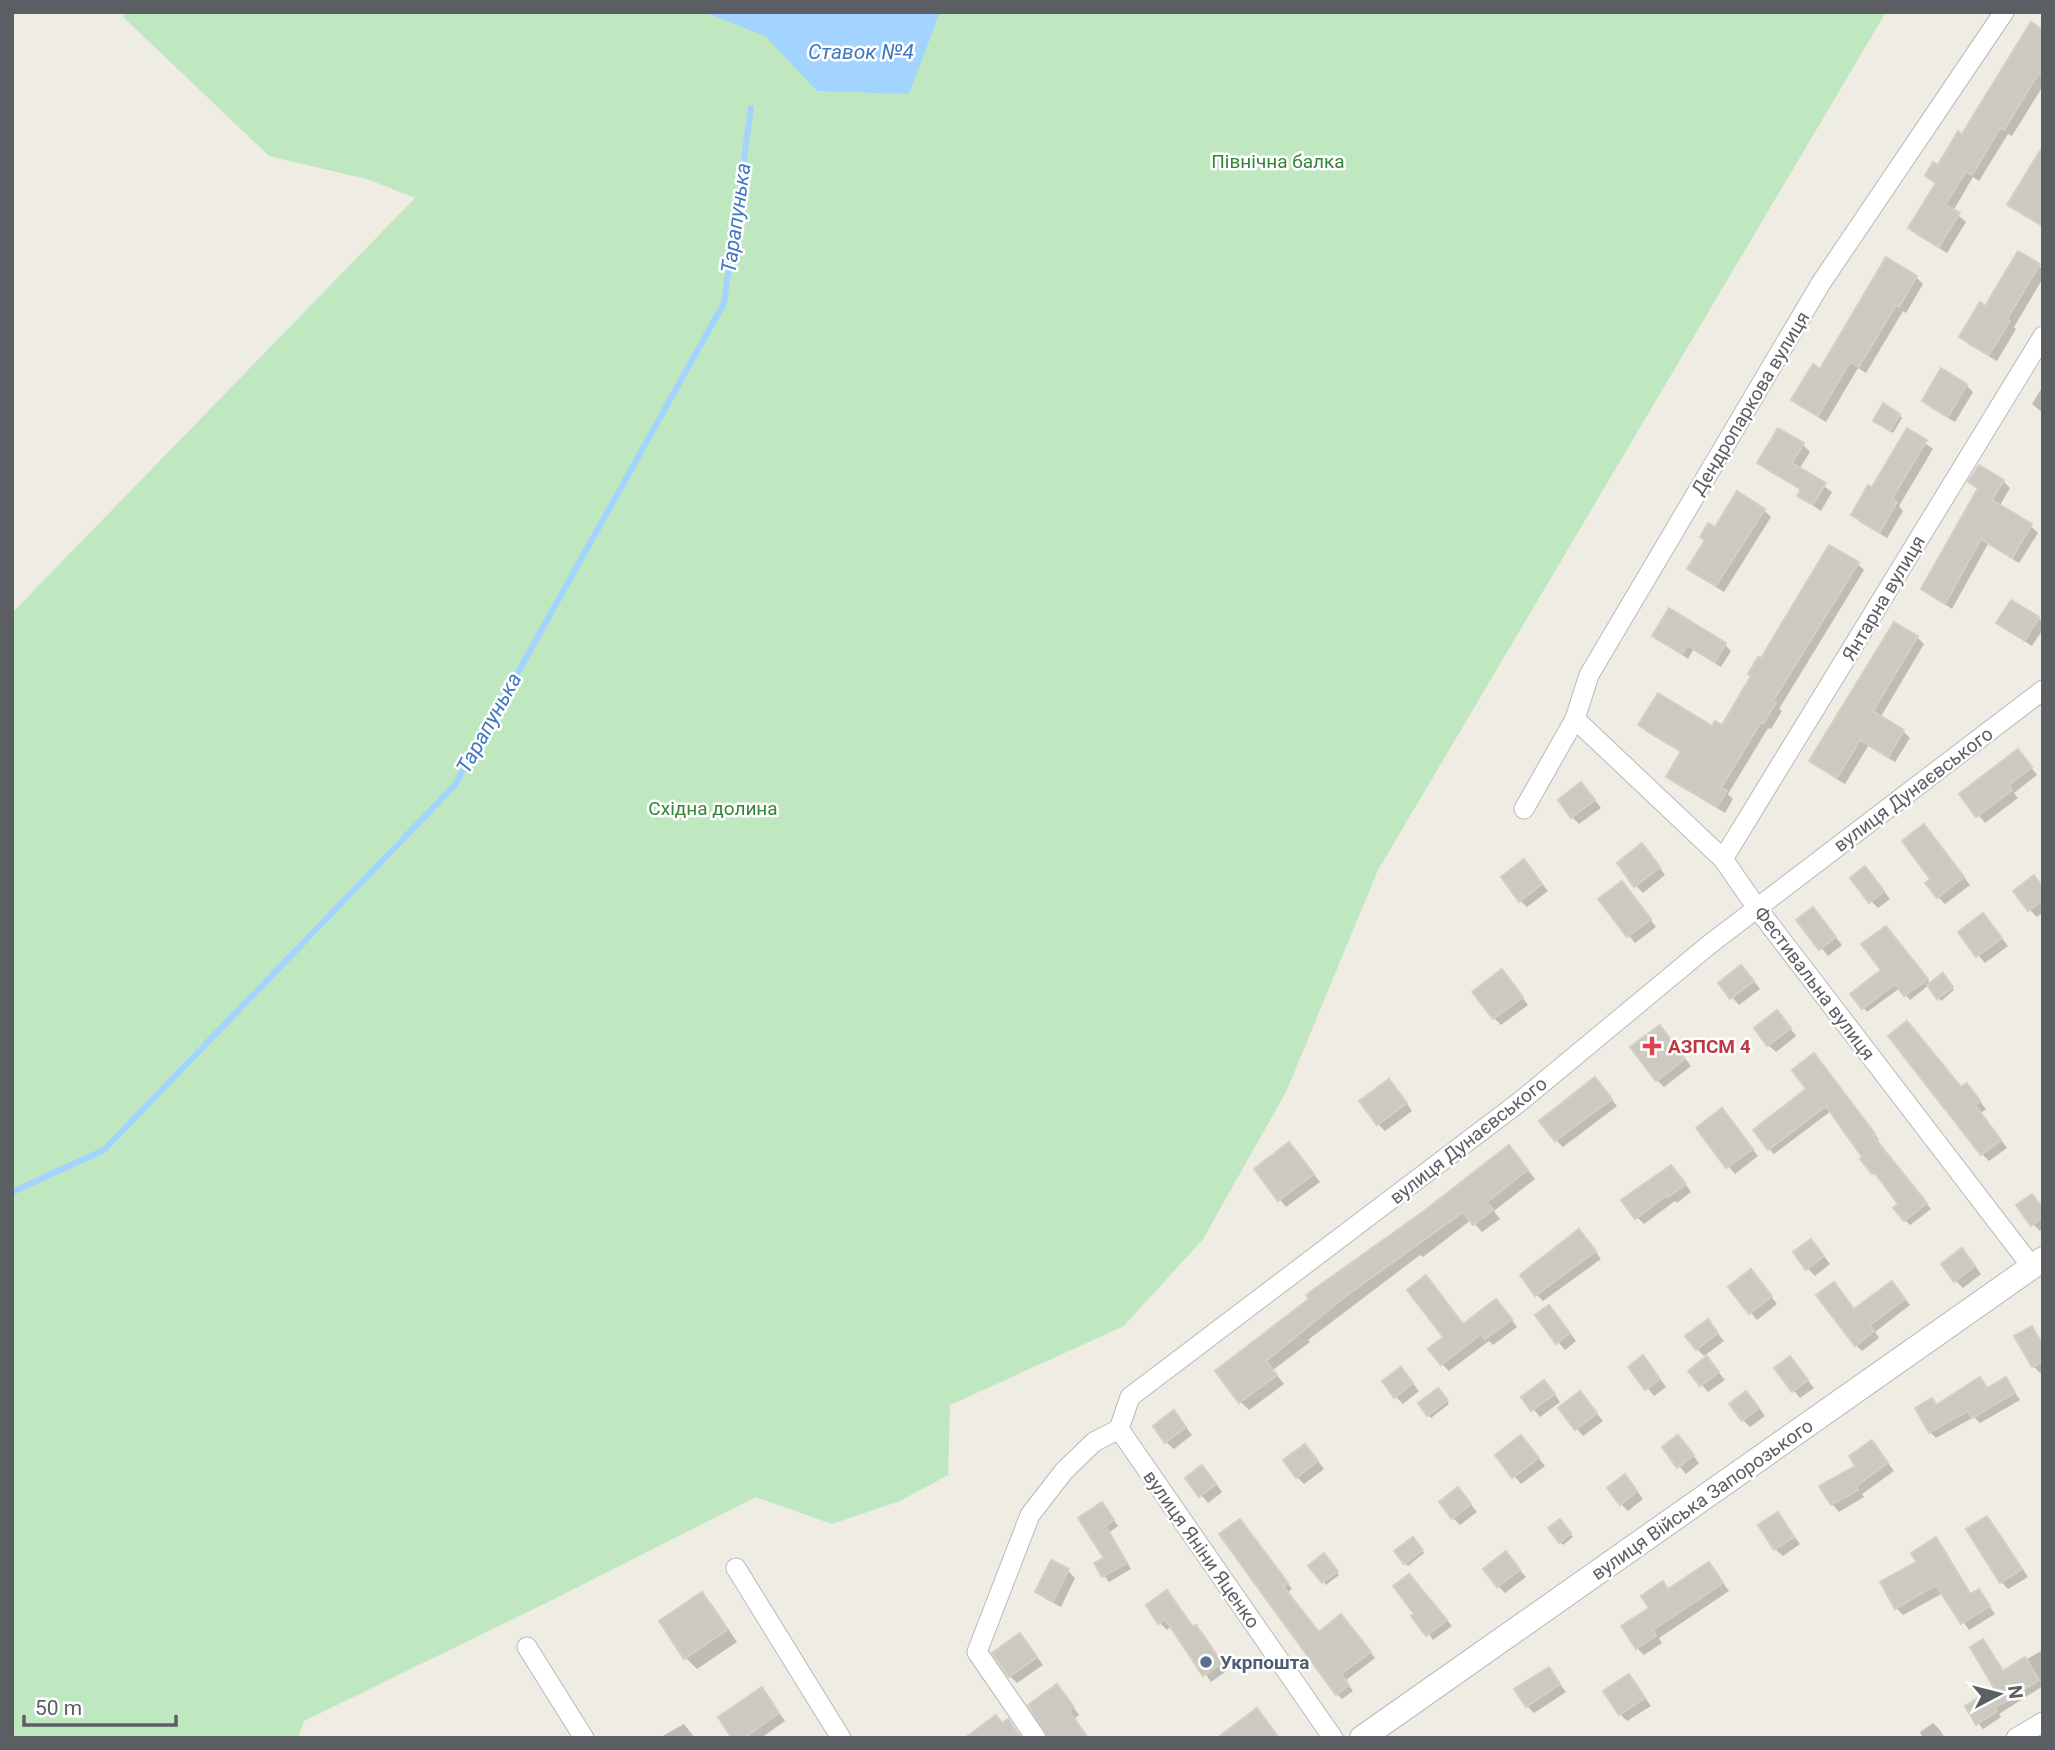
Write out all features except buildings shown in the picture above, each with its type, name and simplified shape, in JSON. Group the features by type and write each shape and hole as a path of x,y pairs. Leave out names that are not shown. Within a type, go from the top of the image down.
{"street":[{"name":"Дендропаркова вулиця","path":"1524,809 1575,719 1589,675 1821,283 2004,12"},
{"name":"Янтарна вулиця","path":"1723,859 2043,336"},
{"name":"вулиця Дунаєвського","path":"1119,1429 1130,1397 1522,1100 1710,944 2043,690"},
{"name":"Фестивальна вулиця","path":"1575,719 1723,859 1757,908 2037,1263"},
{"name":"вулиця Війська Запорозького","path":"1362,1738 2037,1263"},
{"path":"1036,1738 977,1652 1030,1516 1064,1471 1094,1441 1119,1429"},
{"name":"вулиця Яніни Яценко","path":"1119,1429 1333,1738"},
{"path":"736,1568 841,1738"},
{"path":"527,1647 584,1738"},
{"path":"2016,1738 2043,1722"}],"green space":[{"name":"Східна долина","path":"124,12 1886,12 1378,870 1286,1092 1203,1239 1124,1326 950,1405 948,1475 900,1501 832,1524 756,1497 304,1721 298,1738 12,1738 12,613 415,198 370,180 269,156 123,17"}],"water":[{"name":"Ставок №4","path":"703,12 940,12 909,94 817,91 765,36"}],"waterway":[{"name":"Тарапунька","path":"12,1192 104,1150 455,785 724,303 751,108"}],"place":[{"name":"АЗПСМ 4","path":"1652,1046"},
{"name":"Укрпошта","path":"1206,1662"}],"park label":[{"name":"Північна балка","path":"1278,161"}]}
